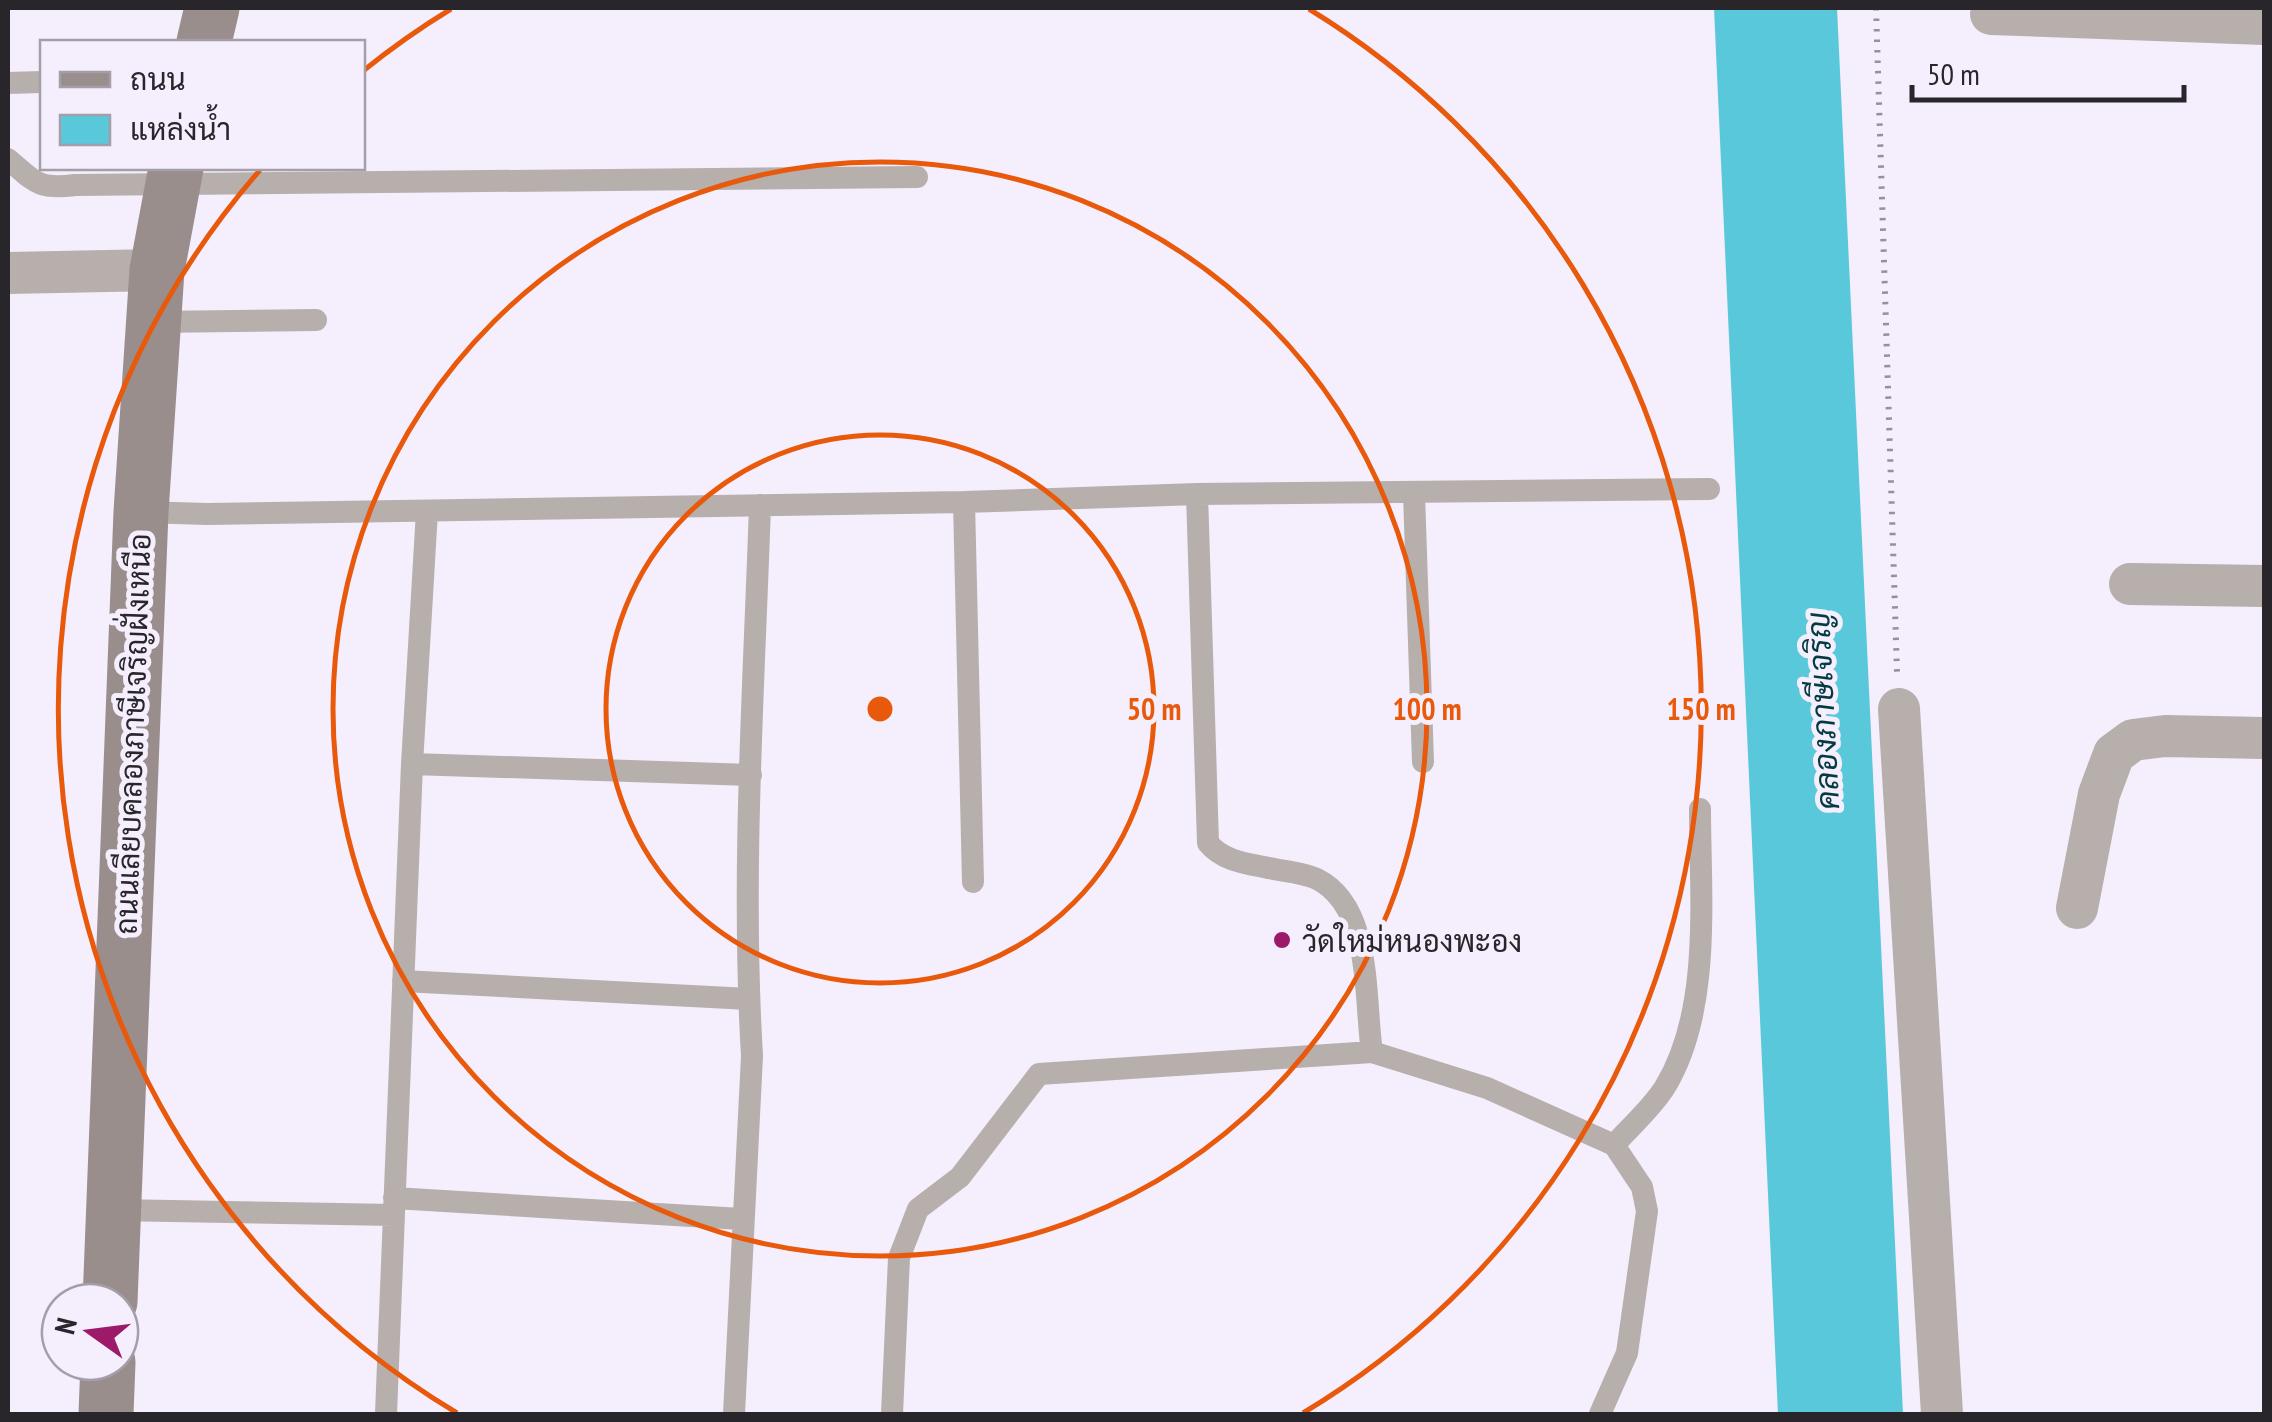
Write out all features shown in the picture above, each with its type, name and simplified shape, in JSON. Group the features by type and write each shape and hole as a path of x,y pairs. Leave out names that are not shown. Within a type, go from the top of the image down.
{"main road":[{"path":"204,40 212,8"},
{"name":"ถนนเลียบคลองภาษีเจริญฝั่งเหนือ","path":"111,1282 141,512 155,296 174,177"},
{"path":"106,1414 107,1382"}],"street":[{"path":"1992,14 2264,24"},
{"path":"8,272 155,296"},
{"path":"2130,584 2264,586"},
{"path":"1898,709 1942,1414"},
{"path":"2077,908 2100,794 2114,754 2133,740 2165,736 2264,738"}],"lane":[{"path":"8,83 40,82"},
{"path":"8,160 33,181 49,188 174,177 917,177"},
{"path":"155,296 316,320"},
{"path":"141,512 428,511 1197,494 1709,489"},
{"path":"1197,494 1208,843 1218,854 1243,863 1317,879 1339,896 1354,920 1372,1052"},
{"path":"1414,494 1422,762"},
{"path":"964,502 974,882"},
{"path":"734,1414 752,1056 748,999 751,775 760,505"},
{"path":"386,1414 412,764 428,511"},
{"path":"412,764 751,775"},
{"path":"1614,1145 1664,1088 1682,1045 1699,977 1700,809"},
{"path":"403,981 748,999"},
{"path":"892,1414 898,1258 918,1209 960,1176 1039,1074 1372,1052 1486,1088 1614,1145 1642,1188 1647,1211 1627,1353 1600,1414"},
{"path":"114,1210 394,1206 741,1219"}],"path":[{"path":"1876,8 1898,709"}],"water":[{"name":"คลองภาษีเจริญ","path":"1714,8 1837,8 1903,1414 1778,1414"}],"place":[{"name":"วัดใหม่หนองพะอง","path":"1282,940"}]}
